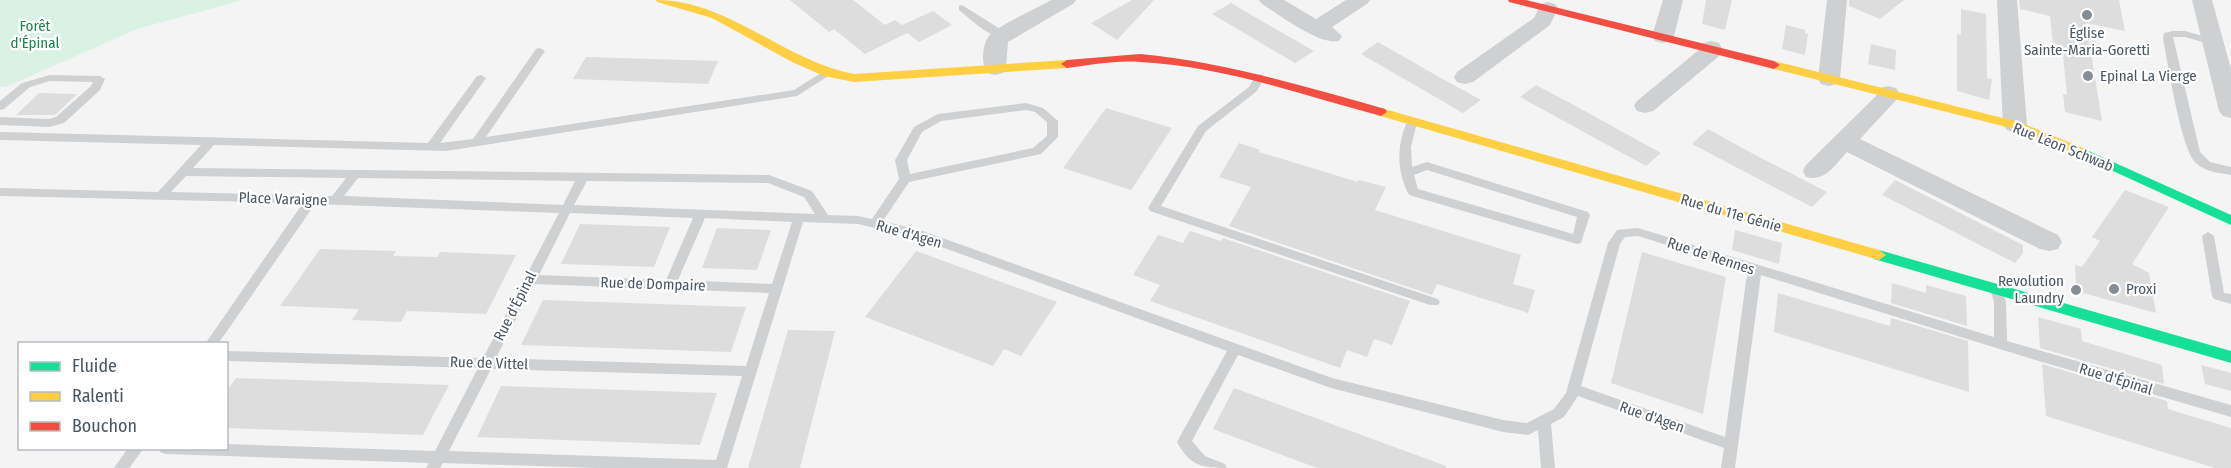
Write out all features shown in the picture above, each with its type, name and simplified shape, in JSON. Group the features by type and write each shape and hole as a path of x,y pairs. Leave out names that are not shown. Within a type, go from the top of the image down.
{"street":[{"name":"Rue du 11e Génie","path":"661,0 716,16 796,59 828,73 854,78 880,78 1138,58 1200,65 1260,77 2231,357"},
{"path":"995,69 995,48 998,39 1066,0"},
{"path":"1269,0 1323,32 1360,0"},
{"name":"Rue Léon Schwab","path":"1513,0 2015,125 2068,146 2231,220"},
{"path":"1663,36 1673,0"},
{"path":"1829,79 1837,0"},
{"path":"2007,0 2015,125"},
{"path":"2200,1 2231,111"},
{"path":"1465,77 1543,21 1548,8"},
{"path":"1645,106 1710,52 1711,48"},
{"path":"1815,171 1887,98 1888,93"},
{"path":"1844,141 2049,242"},
{"name":"Rue du 11e Génie","path":"2202,348 2231,349"}],"lane":[{"path":"962,8 1004,36"},
{"path":"2213,42 2178,34 2168,35 2191,146 2196,159 2204,164 2231,171"},
{"path":"477,142 540,51"},
{"path":"0,136 431,147 797,93 828,73"},
{"path":"1260,77 1253,89 1202,129 1154,208 1434,302"},
{"path":"0,107 26,85 50,78 100,80 96,88 60,120 48,123 0,122"},
{"path":"431,147 481,78"},
{"path":"875,224 905,179 1037,150 1052,137 1053,121 1039,110 1026,106 938,118 918,130 901,160 905,179"},
{"path":"1406,174 1427,166 1584,215 1577,240 1413,192 1406,174 1404,136 1412,122"},
{"path":"161,196 211,141"},
{"name":"Place Varaigne","path":"183,172 770,179 808,194 824,218"},
{"path":"336,200 355,174"},
{"name":"Rue d'Épinal","path":"436,462 528,279 583,177"},
{"name":"Place Varaigne","path":"1,194 336,200 565,208"},
{"path":"212,342 312,200"},
{"name":"Rue d'Agen","path":"565,208 858,220 918,234 1234,349"},
{"path":"670,285 701,213"},
{"path":"204,450 436,462 720,467 799,217"},
{"name":"Rue de Rennes","path":"1234,349 1331,383 1503,426 1528,429 1559,413 1574,390 1614,243 1621,233 1638,232 2001,344"},
{"path":"2208,236 2218,296 2231,299"},
{"path":"1728,468 1752,280 1756,270"},
{"name":"Rue de Dompaire","path":"528,279 777,289"},
{"path":"1996,290 2000,302 2001,344"},
{"name":"Rue d'Épinal","path":"2001,344 2231,411"},
{"path":"1220,468 1200,460 1184,442 1234,349"},
{"name":"Rue de Vittel","path":"228,356 751,371"},
{"name":"Rue d'Agen","path":"1574,390 1731,444"},
{"path":"1544,421 1548,468"},
{"path":"121,468 135,450"}],"green space":[{"name":"Forêt d'Épinal","path":"0,0 243,0 137,29 6,87 0,87"}],"building":[{"path":"790,0 853,0 885,25 895,20 902,25 933,11 952,25 919,42 907,33 865,54 834,29 829,32"},
{"path":"1132,0 1154,0 1117,40 1091,23"},
{"path":"1706,0 1732,0 1725,30 1702,24"},
{"path":"1849,0 1904,0 1880,19 1849,6"},
{"path":"2019,0 2119,0 2125,31 2086,23 2102,121 2065,112 2063,94 2067,95 2063,55 2054,54 2050,16 2020,9"},
{"path":"1231,3 1314,51 1295,63 1212,14"},
{"path":"1961,9 1986,14 1987,78 1992,79 1989,100 1957,91 1957,34 1961,35"},
{"path":"1786,25 1805,30 1808,34 1805,55 1782,49"},
{"path":"1378,42 1481,100 1463,113 1361,54"},
{"path":"1871,44 1896,50 1895,70 1868,64"},
{"path":"586,57 718,61 708,84 573,79"},
{"path":"1536,85 1661,153 1646,166 1520,97"},
{"path":"39,93 77,94 55,115 16,115"},
{"path":"1106,108 1172,128 1131,190 1063,168"},
{"path":"1708,129 1827,192 1812,207 1692,144"},
{"path":"1239,143 1260,150 1259,152 1358,182 1359,180 1386,187 1375,210 1521,255 1513,284 1535,290 1528,313 1437,284 1432,295 1229,226 1251,187 1219,177"},
{"path":"1895,180 2023,245 2023,253 2015,263 1882,195"},
{"path":"2125,190 2169,207 2132,264 2149,273 2156,313 2083,293 2082,285 2076,284 2075,265 2082,267 2100,241 2092,237"},
{"path":"580,224 670,227 654,267 561,264"},
{"path":"717,228 771,230 757,270 702,268"},
{"path":"1735,230 1782,243 1779,264 1732,250"},
{"path":"1190,231 1221,241 1223,238 1410,301 1392,345 1374,339 1367,357 1347,350 1340,368 1150,301 1160,285 1133,275 1158,235 1183,243"},
{"path":"320,249 396,251 393,256 438,257 440,252 516,255 486,314 407,311 401,322 352,320 359,309 280,306"},
{"path":"916,251 1057,302 1021,356 1004,349 993,366 865,317"},
{"path":"1642,252 1726,277 1703,414 1611,383"},
{"path":"1892,283 1926,293 1926,285 1966,296 1967,326 1891,303"},
{"path":"1778,293 1890,326 1891,318 1968,341 1969,392 1774,332"},
{"path":"543,300 746,307 731,352 521,345"},
{"path":"2038,317 2081,329 2082,341 2162,365 2164,384 2040,348"},
{"path":"788,330 835,331 800,468 748,468"},
{"path":"2042,364 2167,401 2168,409 2231,428 2231,468 2215,468 2046,416"},
{"path":"2201,365 2231,373 2231,391 2205,384"},
{"path":"236,378 449,385 423,435 228,428 228,389"},
{"path":"501,386 717,393 700,445 477,437"},
{"path":"1234,388 1446,466 1446,468 1317,468 1213,429"}],"traffic: fast":[{"path":"2082,152 2231,220"},
{"path":"1879,255 2231,357"}],"traffic: slow":[{"path":"661,0 716,16 796,59 828,73 854,78 1067,64"},
{"path":"1774,65 2015,125 2082,152"},
{"path":"1381,112 1879,255"}],"traffic: jam":[{"path":"1513,0 1774,65"},
{"path":"1067,64 1140,58 1201,65 1262,78 1381,112"}],"place":[{"name":"Église Sainte-Maria-Goretti","path":"2087,15"},
{"name":"Epinal La Vierge","path":"2088,76"},
{"name":"Proxi","path":"2114,289"},
{"name":"Revolution Laundry","path":"2076,290"}]}
